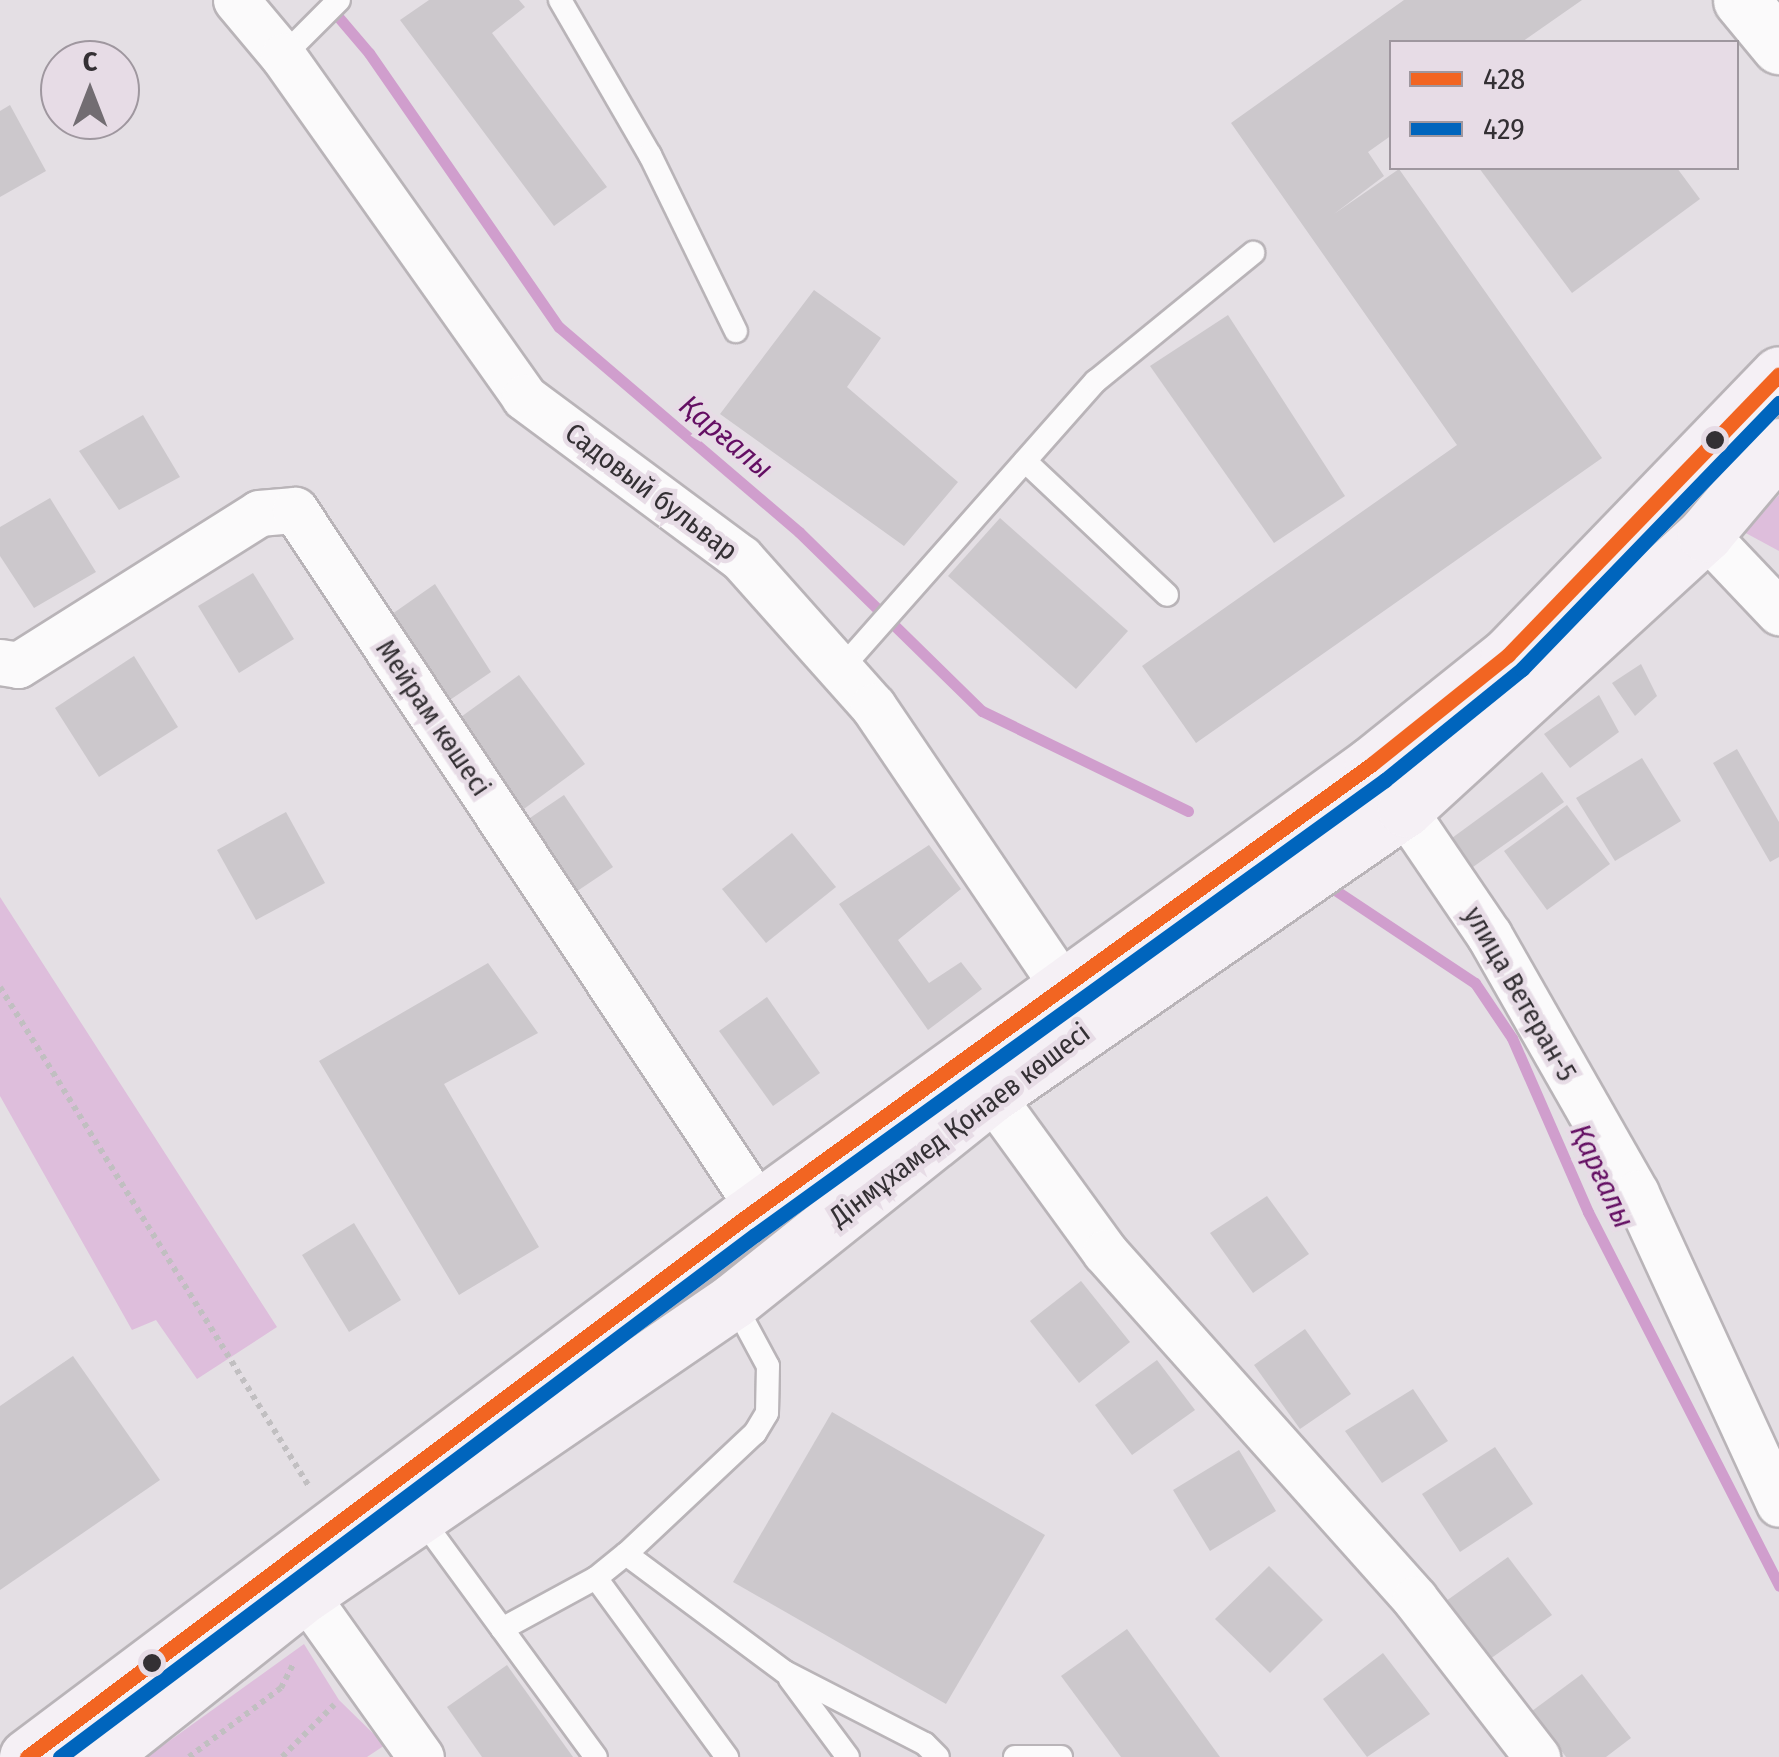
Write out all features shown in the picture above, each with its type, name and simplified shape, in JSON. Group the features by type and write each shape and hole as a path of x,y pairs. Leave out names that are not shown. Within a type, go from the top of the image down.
{"main road":[{"name":"Дінмұхамед Қонаев көшесі","path":"99,1757 312,1604 406,1499 758,1208 1239,861 1405,809 1705,534 1759,433 1779,371"},
{"name":"Дінмұхамед Қонаев көшесі","path":"27,1757 406,1499 732,1301 991,1095 1289,890 1372,764 1508,655 1759,433"}],"street":[{"name":"Садовый бульвар","path":"236,0 283,56 524,397 741,558 873,706 1064,988"},
{"name":"Мейрам көшесі","path":"0,662 18,664 259,514 295,510 758,1208"},
{"path":"1705,534 1779,612"},
{"name":"улица Ветеран-5","path":"1372,764 1488,935 1636,1193 1779,1504"},
{"path":"991,1095 1106,1252 1415,1600 1537,1757"},
{"path":"312,1604 421,1757"}],"lane":[{"path":"283,56 339,0"},
{"path":"560,0 650,155 736,331"},
{"path":"840,670 1096,381 1252,253"},
{"path":"1025,462 1167,595"},
{"path":"502,1628 596,1578 755,1433 768,1413 768,1366 732,1301"},
{"path":"406,1499 596,1757"},
{"path":"626,1554 785,1672 925,1744 938,1757"},
{"path":"596,1578 727,1757"},
{"path":"785,1672 848,1757"},
{"path":"1015,1757 1061,1757"}],"path":[{"path":"0,987 312,1492"},
{"path":"189,1757 281,1688 312,1604"}],"shaded area":[{"path":"1779,495 1779,551 1742,531"},
{"path":"0,897 277,1327 197,1379 156,1320 132,1330 0,1096"},
{"path":"304,1644 339,1700 385,1745 367,1757 147,1757"}],"building":[{"path":"429,0 519,0 525,7 492,33 607,187 554,226 400,20"},
{"path":"1404,0 1582,0 1525,40 1389,40 1389,137 1368,152 1384,176 1334,214 1400,170 1602,458 1196,743 1142,666 1457,445 1231,123"},
{"path":"10,105 46,171 0,197 0,111"},
{"path":"1480,170 1678,170 1700,199 1572,293"},
{"path":"814,290 881,338 847,387 958,482 904,546 720,414"},
{"path":"1228,315 1345,496 1274,543 1150,366"},
{"path":"143,415 180,477 119,510 79,451"},
{"path":"50,498 96,572 34,608 0,556 0,527"},
{"path":"1000,518 1128,631 1076,689 948,576"},
{"path":"253,573 294,639 239,673 198,606"},
{"path":"435,584 491,672 444,704 385,619"},
{"path":"134,656 178,727 99,777 55,708"},
{"path":"1641,664 1657,696 1635,716 1612,683"},
{"path":"519,675 585,764 513,817 447,727"},
{"path":"1599,695 1619,732 1570,768 1544,734"},
{"path":"1737,749 1779,822 1779,857 1770,862 1713,763"},
{"path":"1642,758 1681,821 1615,861 1576,798"},
{"path":"1542,772 1564,802 1473,867 1452,838"},
{"path":"564,795 613,867 555,906 506,834"},
{"path":"1567,805 1610,864 1547,910 1504,851"},
{"path":"286,812 325,883 256,920 217,850"},
{"path":"792,833 836,887 766,943 722,889"},
{"path":"929,845 961,889 898,940 929,983 961,962 982,989 928,1030 839,904"},
{"path":"488,963 538,1033 444,1084 539,1247 459,1295 319,1061"},
{"path":"767,997 820,1073 773,1106 719,1031"},
{"path":"1267,1196 1309,1254 1253,1293 1210,1233"},
{"path":"354,1223 401,1300 349,1332 302,1255"},
{"path":"1081,1281 1130,1342 1079,1383 1030,1321"},
{"path":"1305,1329 1351,1394 1300,1429 1254,1365"},
{"path":"73,1356 160,1480 0,1590 0,1406"},
{"path":"1157,1360 1195,1410 1132,1455 1095,1405"},
{"path":"1413,1389 1448,1441 1382,1483 1345,1431"},
{"path":"832,1412 1045,1535 946,1704 733,1582"},
{"path":"1495,1447 1533,1504 1460,1552 1422,1494"},
{"path":"1239,1450 1276,1511 1210,1551 1173,1490"},
{"path":"1508,1557 1552,1615 1490,1659 1446,1601"},
{"path":"1269,1566 1323,1620 1270,1673 1215,1619"},
{"path":"1127,1629 1220,1757 1121,1757 1061,1676"},
{"path":"1383,1653 1430,1714 1367,1757 1323,1699"},
{"path":"507,1665 573,1757 482,1757 447,1707"},
{"path":"1582,1674 1631,1738 1606,1757 1566,1757 1532,1711"}],"waterway":[{"name":"Қарғалы","path":"329,6 369,53 559,327 799,532 982,711 1188,811"},
{"name":"Қарғалы","path":"1326,884 1475,983 1512,1038 1588,1212 1779,1586"}],"transit line":[{"name":"428","path":"27,1757 743,1219 1372,764 1508,655 1779,374"},
{"name":"429","path":"60,1757 755,1235 1385,780 1522,669 1779,403"}]}
